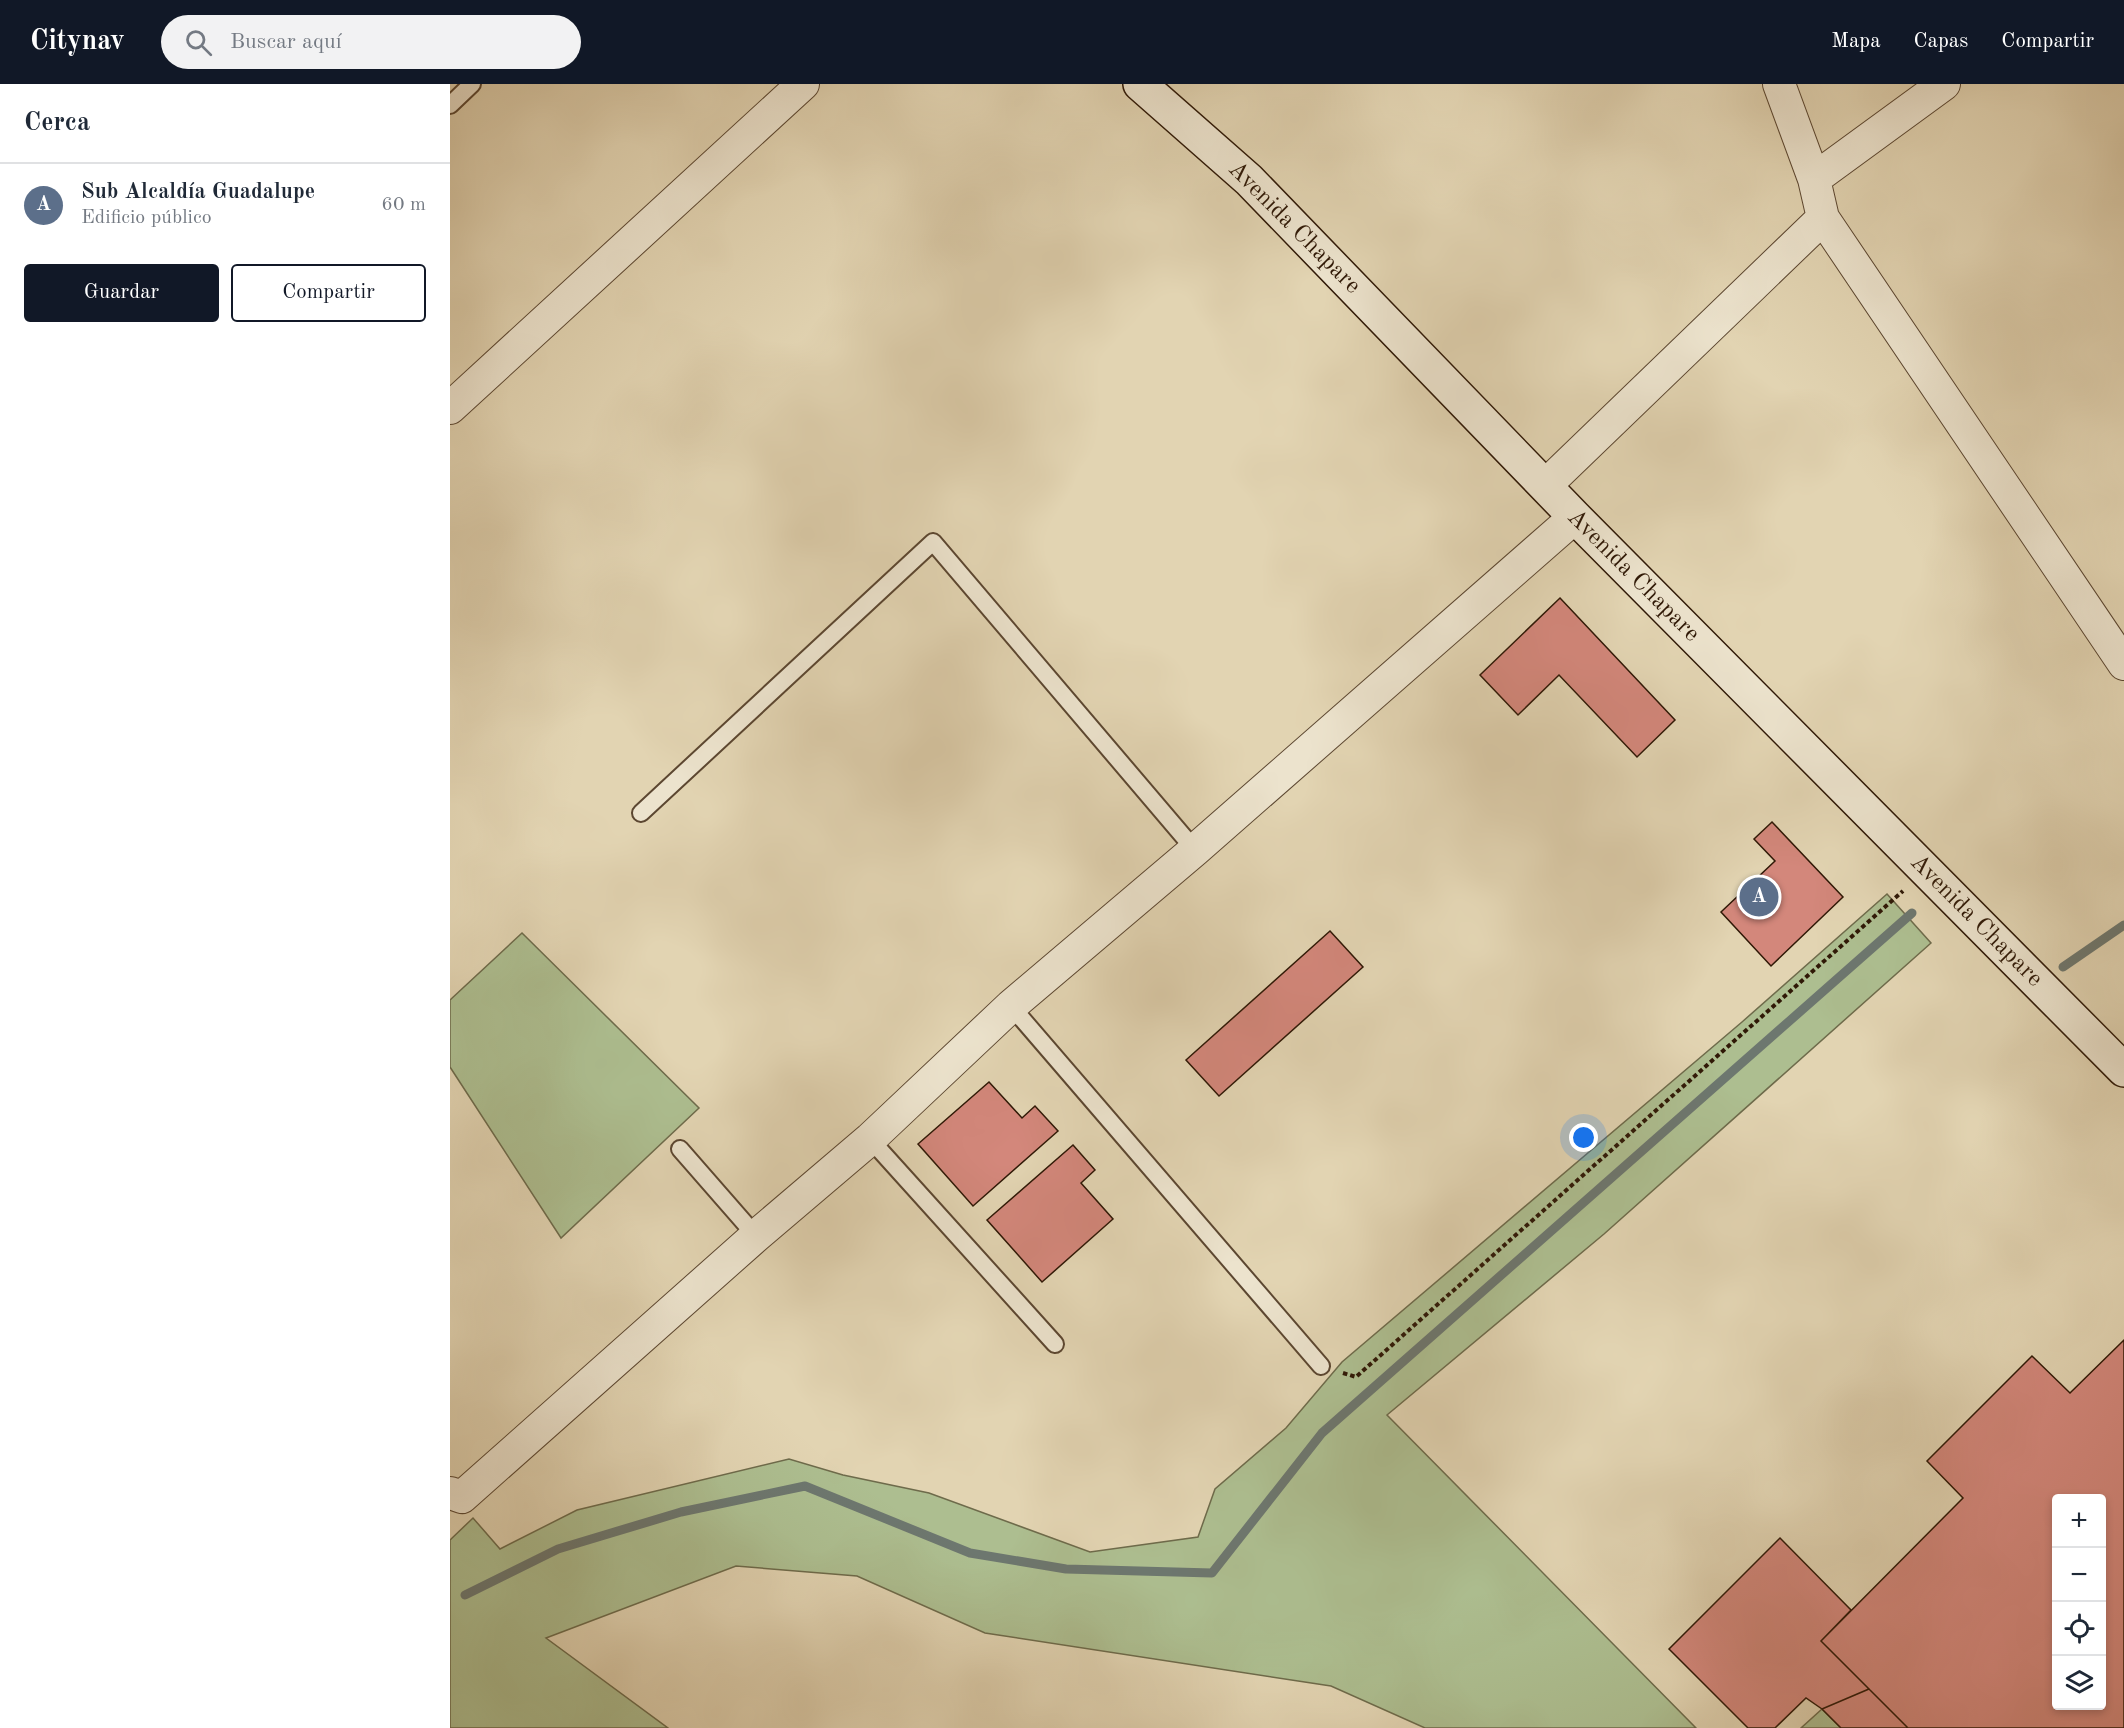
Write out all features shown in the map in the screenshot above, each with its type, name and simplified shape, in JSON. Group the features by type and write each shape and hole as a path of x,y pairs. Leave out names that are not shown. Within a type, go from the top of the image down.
{"main road":[{"name":"Avenida Chapare","path":"1140,84 1249,180 1575,517 2124,1070"}],"street":[{"path":"450,408 802,84"},
{"path":"1779,84 1814,179 1823,218 2124,664"},
{"path":"1814,179 1944,84"},
{"path":"1546,485 1823,218"},
{"path":"454,1501 756,1236 870,1140 1011,1006 1195,850 1575,517"}],"lane":[{"path":"450,105 472,84"},
{"path":"641,813 933,542 1195,850"},
{"path":"1011,1006 1321,1366"},
{"path":"870,1140 1055,1344"},
{"path":"680,1149 756,1236"}],"path":[{"path":"1321,1366 1356,1377 1926,870"}],"green space":[{"path":"1887,894 1931,943 1604,1234 1387,1415 1696,1728 1425,1728 1331,1686 985,1633 857,1576 736,1566 546,1638 668,1728 450,1728 450,1540 473,1518 500,1549 577,1510 789,1459 843,1475 929,1493 1090,1552 1198,1537 1215,1489 1286,1428 1342,1362 1742,1022"},
{"path":"522,933 699,1108 561,1238 450,1067 450,1000"},
{"path":"1822,1709 1841,1728 1801,1728"}],"building":[{"path":"1560,598 1675,720 1637,757 1559,675 1518,715 1480,675"},
{"path":"1772,822 1843,897 1771,966 1721,912 1775,861 1754,839"},
{"path":"1330,931 1363,967 1219,1096 1186,1060"},
{"path":"989,1082 1022,1118 1035,1106 1058,1131 973,1206 918,1144"},
{"path":"1073,1145 1095,1170 1081,1183 1113,1219 1042,1282 987,1220"},
{"path":"2124,1340 2124,1728 1908,1728 1821,1641 1963,1498 1927,1461 2032,1356 2070,1393"},
{"path":"1780,1538 1851,1610 1821,1641 1869,1689 1822,1709 1806,1698 1775,1728 1748,1728 1669,1649"},
{"path":"1869,1689 1908,1728 1841,1728 1822,1709"}],"waterway":[{"path":"465,1595 558,1549 681,1512 805,1486 970,1553 1066,1569 1212,1573 1322,1433 1912,913"},
{"path":"2063,967 2124,925"}],"place":[{"name":"Sub Alcaldía Guadalupe","path":"1759,897"}]}
